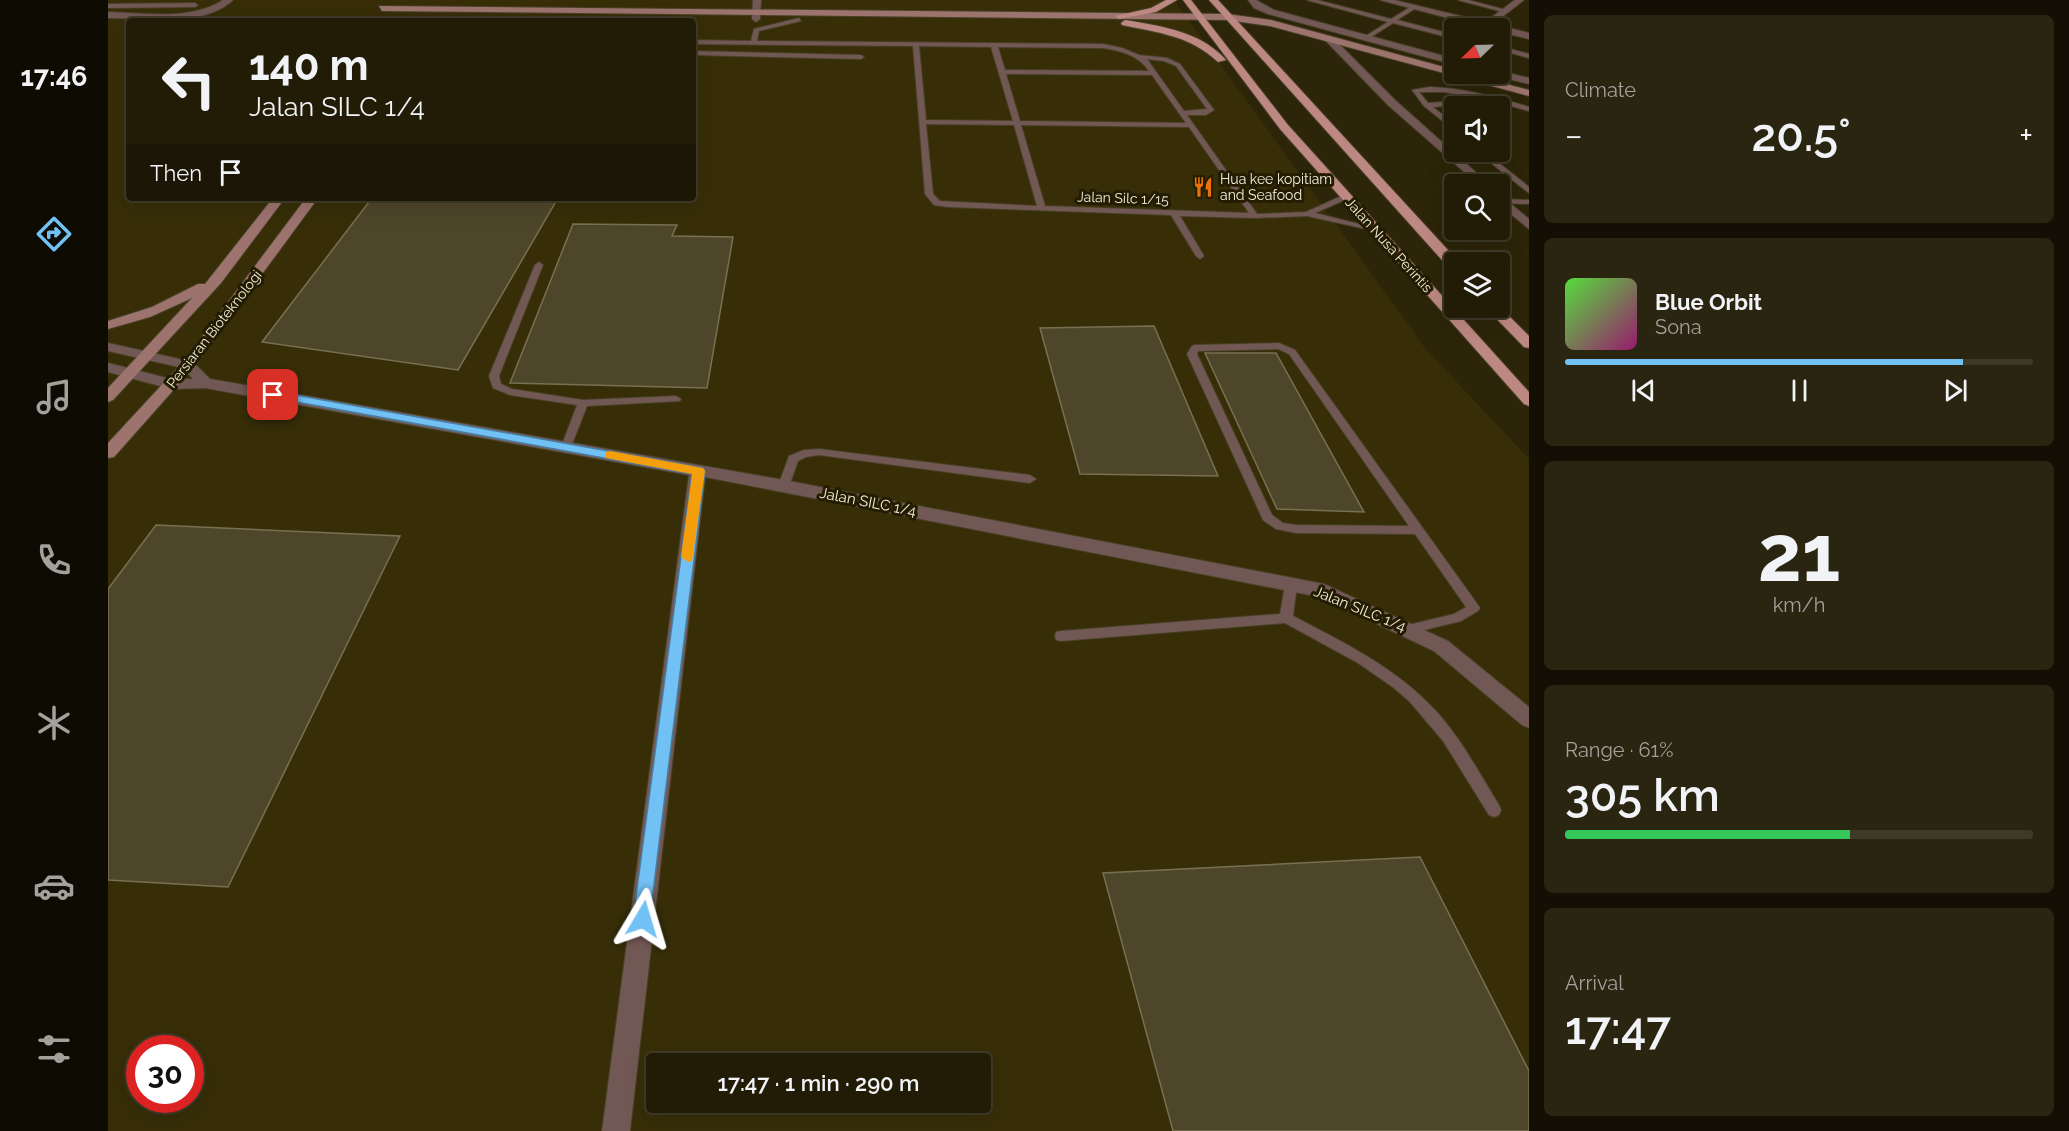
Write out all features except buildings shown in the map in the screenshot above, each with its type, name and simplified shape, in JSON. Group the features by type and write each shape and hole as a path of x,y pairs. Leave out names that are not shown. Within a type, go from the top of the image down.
{"main road":[{"path":"1122,19 1153,10 1173,0"},
{"name":"Jalan Nusa Perintis","path":"1187,0 1284,127 1529,401"},
{"path":"1213,0 1444,254"},
{"path":"1122,19 1177,32 1207,44 1284,127"},
{"path":"1503,318 1529,344"}],"street":[{"path":"108,15 193,14 212,9 229,0"},
{"path":"419,0 471,13"},
{"path":"755,16 757,0"},
{"path":"1252,0 1271,18 1329,39 1529,93"},
{"path":"1384,0 1457,18"},
{"path":"1493,18 1520,0"},
{"path":"381,8 471,13 1202,20 1271,18 1366,38 1444,59"},
{"path":"456,18 471,13"},
{"path":"755,16 798,20 990,18"},
{"path":"1510,32 1529,36"},
{"path":"1329,39 1392,103 1473,174"},
{"path":"1510,76 1529,81"},
{"name":"Persiaran Bioteknologi","path":"108,397 216,280 277,201"},
{"name":"Persiaran Bioteknologi","path":"108,453 188,365 310,201"},
{"path":"1510,208 1529,225"},
{"path":"108,325 123,322 166,306 216,280"},
{"path":"108,347 188,365 205,382"},
{"name":"Jalan SILC 1/4","path":"108,368 171,384 205,382 784,486 1324,591 1441,645 1529,719"},
{"path":"616,1131 698,471"}],"lane":[{"path":"1310,0 1444,34"},
{"path":"1461,0 1503,10"},
{"path":"108,6 195,5"},
{"path":"1366,38 1414,7"},
{"path":"753,43 756,30 798,20"},
{"path":"696,42 1103,46 1141,57 1165,59 1178,65 1211,110 1206,113 1182,113"},
{"path":"916,44 923,122 1191,125"},
{"path":"994,45 1042,208"},
{"path":"1510,51 1529,56"},
{"path":"696,53 861,57"},
{"path":"1141,57 1255,216"},
{"path":"1002,72 1154,73"},
{"path":"1444,120 1426,105 1415,90 1440,87 1479,96"},
{"path":"1426,105 1444,104"},
{"path":"1510,104 1529,109"},
{"name":"Jalan Silc 1/15","path":"923,122 928,194 937,202 948,206 1255,216 1307,214 1375,229"},
{"path":"1494,162 1529,191"},
{"name":"Jalan Silc 1/15","path":"1307,214 1346,196"},
{"path":"1510,201 1529,202"},
{"path":"1174,213 1200,256"},
{"path":"539,265 494,376 497,386 510,392 584,403 676,399"},
{"path":"1408,629 1457,618 1474,608 1419,530 1292,352 1279,346 1195,348 1192,354 1267,517 1281,526 1296,529 1419,530"},
{"path":"566,447 584,403"},
{"path":"784,486 793,459 804,454 819,452 1030,479"},
{"path":"1286,618 1291,585"},
{"path":"1061,636 1286,618 1356,654 1393,680 1430,714 1459,751 1494,810"}],"shaded area":[{"path":"108,0 1174,0 1425,348 1529,459 1529,1131 108,1131"}],"slow traffic":[{"path":"610,455 698,471 688,557"}],"place":[{"name":"Hua kee kopitiam and Seafood","path":"1203,187"}],"route":[{"path":"273,395 698,471 643,919"}]}
